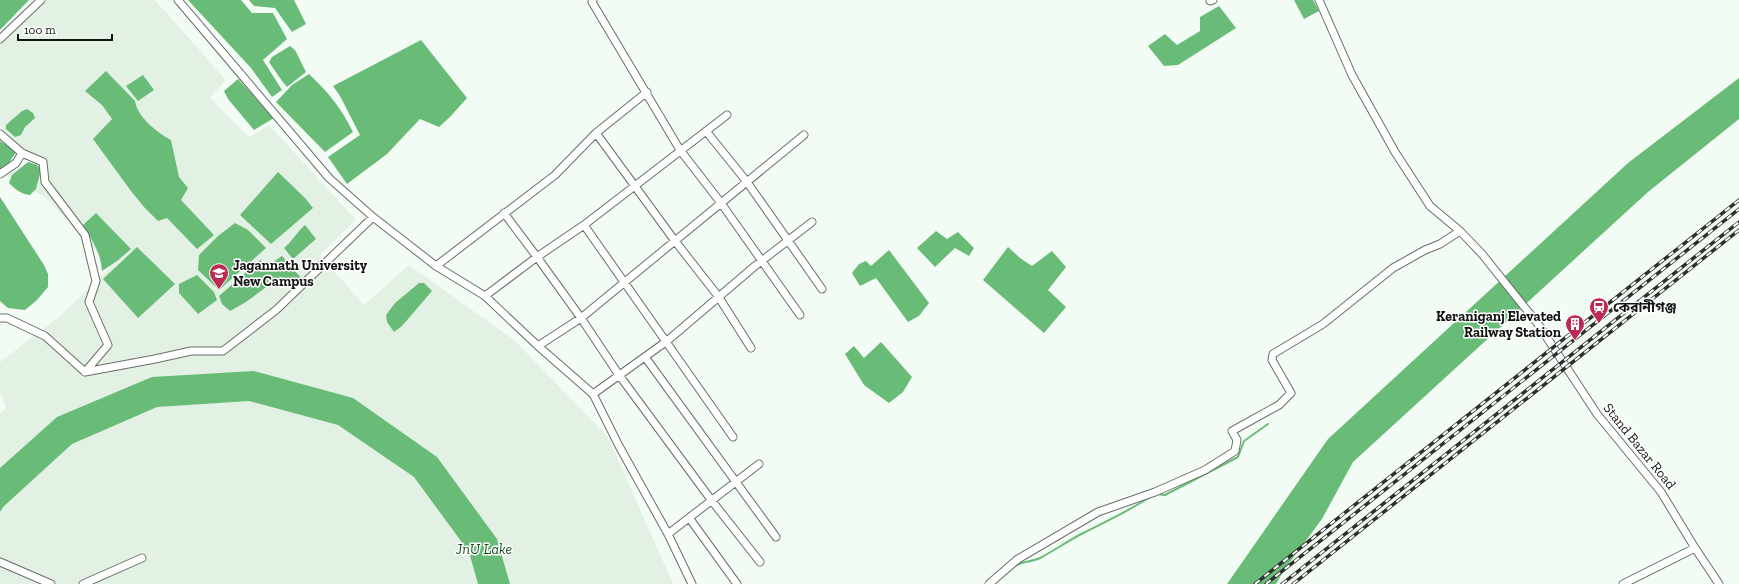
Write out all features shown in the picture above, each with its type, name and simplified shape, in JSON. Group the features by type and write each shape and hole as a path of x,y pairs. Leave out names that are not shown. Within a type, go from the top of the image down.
{"street":[{"path":"0,39 41,0"},
{"path":"178,0 329,178 373,217 436,266 485,296 538,346 593,394 668,534 692,584"},
{"path":"593,0 592,2 647,92 680,150 722,203 800,315"},
{"name":"Stand Bazar Road","path":"1319,0 1352,75 1395,152 1430,206 1460,231 1482,254 1538,324 1597,414 1661,492 1695,548 1720,584"},
{"path":"436,266 555,175 596,133 647,92"},
{"path":"485,296 537,257 584,225 727,114"},
{"path":"706,131 747,182 822,289"},
{"path":"596,133 675,241 718,296 751,348"},
{"path":"0,134 22,153 43,162 45,182 85,235 96,281 89,302 108,345 85,372"},
{"path":"538,346 581,318 804,135"},
{"path":"0,174 16,163 22,153"},
{"path":"504,213 581,318 619,375 712,501 760,562"},
{"path":"85,372 155,360 191,351 223,351 276,310 373,217"},
{"path":"593,394 667,341 718,296 812,222"},
{"path":"584,225 624,283 667,341 733,437"},
{"path":"989,584 1018,559 1098,512 1162,489 1205,470 1235,450 1237,440 1232,430 1279,405 1291,393 1272,360 1273,354 1323,324 1393,268 1425,250 1440,244 1460,231"},
{"path":"0,318 8,318 45,336 85,372"},
{"path":"644,357 737,481 776,537"},
{"path":"668,534 759,464"},
{"path":"690,518 737,584"},
{"path":"1624,584 1695,548"},
{"path":"83,584 142,558"},
{"path":"0,562 51,584"}],"shaded area":[{"name":"Jagannath University New Campus","path":"39,0 155,0 226,80 210,98 249,137 269,125 356,220 320,255 364,305 409,265 514,340 608,437 673,584 0,584 0,413 6,408 0,392 0,362 59,317 111,267 46,198 5,175 32,161 0,126 0,41 29,17"}],"water":[{"path":"0,0 29,0 0,30"},
{"path":"188,0 241,0 252,13 273,13 287,39 263,60 282,90 272,97 251,68"},
{"path":"249,0 294,0 306,24 292,32 275,8 254,6"},
{"path":"1294,0 1313,0 1319,11 1304,19"},
{"path":"1219,6 1236,28 1178,65 1164,66 1148,46 1165,34 1177,45 1200,31 1200,17"},
{"path":"421,40 467,98 439,127 420,119 387,154 347,184 328,157 360,135 340,96 333,86"},
{"path":"290,46 295,50 306,72 287,87 269,62 272,57"},
{"path":"106,71 135,101 144,119 160,133 171,140 179,177 188,188 181,200 214,235 197,249 167,218 158,221 144,207 93,139 112,119 102,105 85,91"},
{"path":"309,74 334,101 344,115 353,132 325,152 276,102 292,85"},
{"path":"143,75 154,90 138,101 126,86"},
{"path":"1739,78 1739,119 1648,192 1353,462 1322,519 1284,570 1276,584 1227,584 1328,439 1628,163"},
{"path":"238,79 274,118 254,130 228,99 224,91"},
{"path":"27,109 33,113 35,118 25,127 21,135 15,137 6,129 6,125 22,111"},
{"path":"0,141 16,152 9,163 0,169"},
{"path":"28,162 37,165 41,170 36,189 30,195 24,194 9,183 12,175"},
{"path":"278,172 305,198 313,208 271,244 240,215"},
{"path":"0,197 44,265 48,274 48,287 37,300 25,310 8,308 0,301"},
{"path":"96,213 131,249 102,271 98,252 83,225"},
{"path":"235,223 248,230 266,248 219,290 198,270 199,255 218,236"},
{"path":"305,225 316,239 293,259 284,248"},
{"path":"936,231 947,239 958,232 974,248 969,256 955,248 935,267 917,248"},
{"path":"137,247 175,284 138,318 103,279"},
{"path":"1008,247 1032,266 1052,251 1066,267 1048,290 1066,307 1044,333 983,280"},
{"path":"889,250 929,303 919,316 908,322 876,278 860,286 852,273 859,264 866,261 871,266"},
{"path":"282,256 302,279 291,289 280,277 246,302 230,311 222,304 219,296 260,260 267,266"},
{"path":"197,275 214,292 217,300 198,314 179,293 179,284"},
{"path":"419,283 424,283 432,291 402,326 394,332 387,322 386,315 395,303"},
{"path":"881,342 912,377 903,392 889,403 864,385 845,354 854,346 864,358"},
{"name":"JnU Lake","path":"254,371 353,398 437,457 497,539 510,584 478,584 469,552 414,477 338,425 249,401 157,407 72,444 3,507 0,512 0,468 57,417 152,377"}],"waterway":[{"path":"1156,494 1165,495 1238,457 1244,441 1268,424"},
{"path":"1014,566 1040,558 1077,536 1125,512 1150,497"}],"railway":[{"path":"1255,584 1739,200"},
{"path":"1266,584 1739,209"},
{"path":"1282,584 1739,222"},
{"path":"1293,584 1739,230"}],"place":[{"name":"Jagannath University New Campus","path":"219,290"},
{"name":"কেরানীগঞ্জ","path":"1599,324"},
{"name":"Keraniganj Elevated Railway Station","path":"1575,341"}]}
